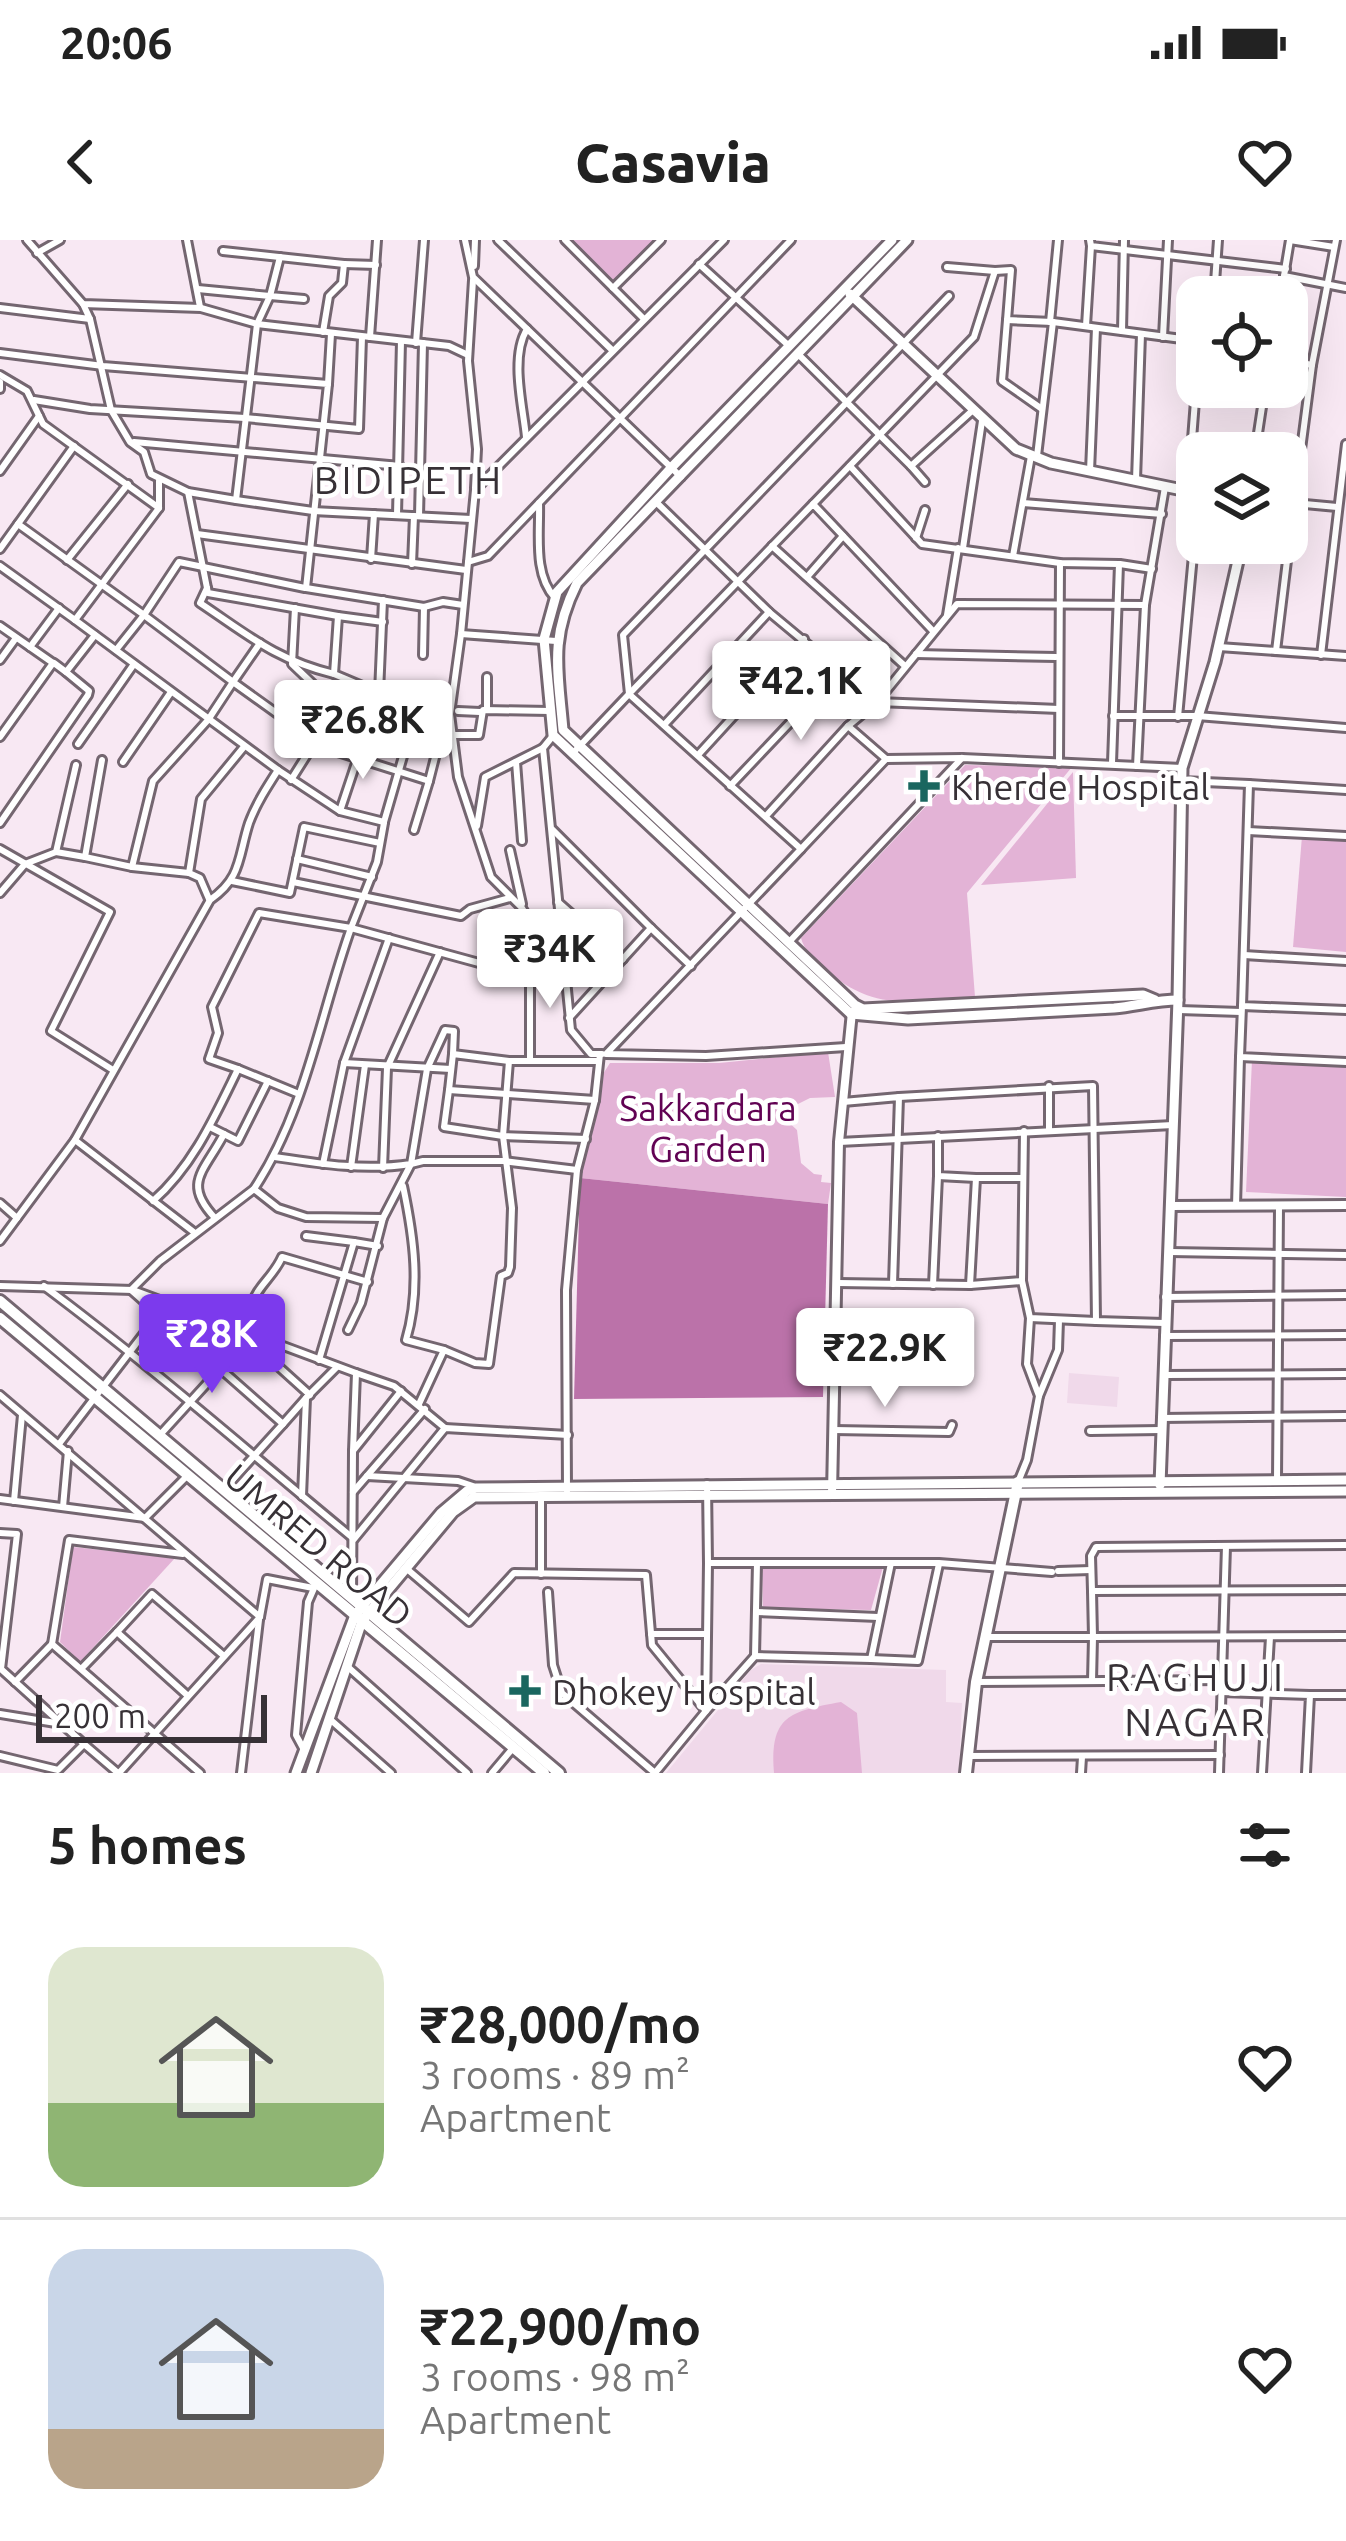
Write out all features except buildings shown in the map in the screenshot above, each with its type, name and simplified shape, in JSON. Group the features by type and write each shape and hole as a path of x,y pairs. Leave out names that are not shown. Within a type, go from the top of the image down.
{"main road":[{"path":"850,294 892,240"},
{"path":"558,733 550,640 577,583 905,241"},
{"path":"850,294 1004,442 1034,457 1176,489"},
{"path":"795,351 671,468 555,598 550,711 558,733 572,754 853,1010 993,1008 1144,995 1178,1005"},
{"path":"1160,1486 1182,768 1219,647 1237,564"},
{"path":"558,733 582,746 745,908 790,941 814,972"},
{"path":"0,1301 23,1328"},
{"name":"UMRED ROAD","path":"0,1318 23,1328 188,1475 516,1743 544,1773"},
{"path":"100,1394 224,1490 318,1582"},
{"path":"296,1773 357,1610 441,1513 476,1488 1276,1485 1346,1480"},
{"path":"1276,1485 1346,1491"},
{"path":"966,1773 976,1682 1017,1487"},
{"path":"313,1772 349,1667 357,1610 406,1568 453,1512 473,1497 567,1491"},
{"path":"516,1743 559,1773"}],"street":[{"path":"27,240 83,304 104,366 111,410 159,480 188,492 313,511 470,519"},
{"path":"37,240 41,251"},
{"path":"41,251 60,240"},
{"path":"188,240 200,308"},
{"path":"34,400 359,429 377,240"},
{"path":"412,564 424,240"},
{"path":"465,240 473,277 681,477"},
{"path":"414,830 451,713 476,490 468,355 475,240"},
{"path":"498,240 613,351"},
{"path":"565,240 644,319"},
{"path":"613,288 661,240"},
{"path":"476,490 724,240"},
{"path":"197,534 412,564 466,566 488,556 791,240"},
{"path":"1013,556 1043,410 1058,240"},
{"path":"1163,337 1168,240"},
{"path":"1215,276 1218,240"},
{"path":"1284,276 1291,240 1335,243 1303,432"},
{"path":"1086,326 1090,243 1216,259 1346,288"},
{"path":"1122,332 1124,245"},
{"path":"223,251 376,266"},
{"path":"1012,254 1002,381 1043,410"},
{"path":"236,500 257,324 280,257"},
{"path":"306,588 325,426 329,296 342,284 344,264"},
{"path":"699,264 795,351 925,482"},
{"path":"946,268 1011,270"},
{"path":"572,754 974,337 995,271"},
{"path":"198,289 304,299"},
{"path":"801,849 629,694 622,635 949,296"},
{"path":"83,304 200,308 257,324 449,346 468,355"},
{"path":"0,308 90,319"},
{"path":"1007,320 1176,339"},
{"path":"1090,471 1096,328"},
{"path":"526,329 521,338 520,376 526,438"},
{"path":"1136,481 1141,334"},
{"path":"397,515 401,341"},
{"path":"0,353 328,384"},
{"path":"1308,364 1312,365"},
{"path":"0,382 22,386 34,400 43,424 158,508"},
{"path":"911,466 973,410"},
{"path":"0,471 39,416"},
{"path":"946,616 982,421"},
{"path":"130,442 400,466"},
{"path":"1321,655 1346,444"},
{"path":"0,549 74,446"},
{"path":"850,466 922,544 1060,563 1152,569"},
{"path":"75,620 158,508 159,480"},
{"path":"67,560 128,484"},
{"path":"1137,766 1145,605 1165,487"},
{"path":"188,492 208,592 383,622"},
{"path":"539,503 541,567 555,598"},
{"path":"657,503 769,611 877,702 1059,710"},
{"path":"1023,503 1162,514"},
{"path":"813,504 933,631"},
{"path":"1308,504 1337,507"},
{"path":"916,538 925,509"},
{"path":"371,559 374,514"},
{"path":"18,524 317,742 429,781"},
{"path":"807,577 843,536"},
{"path":"772,546 905,666"},
{"path":"116,650 179,562 383,601 424,607 443,602 463,605"},
{"path":"1059,763 1060,563"},
{"path":"1112,764 1119,564"},
{"path":"1178,719 1192,564"},
{"path":"1276,651 1287,564"},
{"path":"0,566 243,748 340,811 384,822"},
{"path":"207,588 200,603 292,664 337,707 291,779"},
{"path":"379,693 383,601"},
{"path":"766,816 848,726 877,702 957,604 1145,605"},
{"path":"423,655 424,607"},
{"path":"30,647 59,608"},
{"path":"292,664 295,608"},
{"path":"664,725 769,611"},
{"path":"334,674 338,616"},
{"path":"0,626 105,704"},
{"path":"461,634 550,640"},
{"path":"66,672 95,635"},
{"path":"0,660 16,638"},
{"path":"698,755 804,639"},
{"path":"132,867 153,781 208,719 260,643"},
{"path":"1219,647 1346,656"},
{"path":"916,654 1057,657"},
{"path":"0,737 53,663"},
{"path":"78,744 134,664"},
{"path":"292,664 334,674 417,708 451,713 550,711"},
{"path":"730,787 840,670"},
{"path":"478,745 487,677"},
{"path":"0,824 89,691"},
{"path":"123,762 171,692"},
{"path":"130,1290 254,1189 275,1156 334,994 341,954 372,877 417,708"},
{"path":"451,713 458,777 491,877 522,908"},
{"path":"1113,716 1197,716 1346,728"},
{"path":"340,811 370,722"},
{"path":"848,726 886,759 1182,768"},
{"path":"477,826 482,781 543,748 558,733"},
{"path":"453,735 478,735"},
{"path":"189,873 201,799 243,748"},
{"path":"543,748 571,1030 591,1054 602,1057"},
{"path":"790,941 962,758"},
{"path":"567,1491 566,1290 577,1170 602,1057 886,759"},
{"path":"85,857 102,760"},
{"path":"516,762 522,841"},
{"path":"56,852 76,765"},
{"path":"0,1241 74,1140 210,900 228,888 259,800 278,770"},
{"path":"1182,781 1346,790"},
{"path":"1235,1206 1250,784"},
{"path":"232,880 290,893 304,826 380,843"},
{"path":"550,828 691,966"},
{"path":"1247,831 1346,836"},
{"path":"0,849 110,912 52,1031 113,1070"},
{"path":"510,850 522,908 547,950 564,966"},
{"path":"0,893 26,864 56,852 189,873 200,878 210,900"},
{"path":"297,860 372,877"},
{"path":"293,882 461,916 510,898"},
{"path":"558,902 623,959"},
{"path":"299,1094 209,1059 218,1033 212,1007 259,914 351,928 490,966 564,966"},
{"path":"569,1018 651,928"},
{"path":"323,1164 344,1063 389,938"},
{"path":"383,1168 387,1068 440,952"},
{"path":"1244,955 1346,961"},
{"path":"530,964 530,1061"},
{"path":"1178,1005 1346,1010"},
{"path":"833,1488 839,1142 853,1010"},
{"path":"348,1330 368,1282 383,1218 411,1164 427,1069 446,1030 454,1031 444,1127 503,1136 586,1139"},
{"path":"452,1054 530,1061 846,1048"},
{"path":"1240,1057 1346,1062"},
{"path":"402,1183 415,1265 414,1313 406,1340 489,1364 501,1276 510,1267 512,1208 503,1161 509,1061"},
{"path":"344,1063 451,1069"},
{"path":"351,1167 365,1065"},
{"path":"153,1201 210,1127 238,1069"},
{"path":"210,1127 238,1141 268,1082"},
{"path":"1049,1086 1049,1130"},
{"path":"841,1102 1093,1086 1096,1321"},
{"path":"449,1090 595,1100"},
{"path":"893,1284 898,1097"},
{"path":"839,1142 1173,1125"},
{"path":"1024,1131 1022,1281 1030,1318 1027,1364 1039,1396"},
{"path":"215,1219 198,1201 196,1187 224,1134"},
{"path":"933,1285 938,1136"},
{"path":"74,1140 195,1234"},
{"path":"275,1156 351,1167 503,1161 577,1170"},
{"path":"938,1176 1022,1178"},
{"path":"970,1285 976,1178"},
{"path":"254,1189 278,1208 306,1217 383,1218"},
{"path":"0,1203 17,1218"},
{"path":"1170,1206 1346,1205"},
{"path":"1276,1485 1279,1206"},
{"path":"306,1236 377,1246"},
{"path":"319,1360 354,1242"},
{"path":"1167,1252 1346,1255"},
{"path":"251,1306 282,1257 368,1282"},
{"path":"838,1283 1022,1281"},
{"path":"0,1286 130,1290 250,1337 382,1380 445,1428 568,1435"},
{"path":"44,1286 132,1352 354,1539"},
{"path":"130,1290 283,1424"},
{"path":"1165,1298 1346,1295"},
{"path":"59,1444 159,1314"},
{"path":"1030,1318 1164,1323"},
{"path":"1017,1487 1028,1460 1039,1396 1058,1350 1059,1318"},
{"path":"1164,1336 1346,1336"},
{"path":"159,1436 250,1337"},
{"path":"250,1337 308,1396 302,1496"},
{"path":"353,1492 422,1407 444,1350"},
{"path":"224,1490 337,1367"},
{"path":"356,1373 357,1610"},
{"path":"1162,1376 1346,1374"},
{"path":"353,1451 401,1391"},
{"path":"0,1395 260,1617"},
{"path":"14,1501 22,1414"},
{"path":"1090,1431 1277,1416 1346,1416"},
{"path":"834,1430 949,1432 952,1424"},
{"path":"354,1539 445,1428"},
{"path":"63,1507 68,1451"},
{"path":"145,1518 188,1475"},
{"path":"367,1476 458,1481 476,1488"},
{"path":"706,1711 707,1490"},
{"path":"541,1495 541,1574"},
{"path":"0,1499 145,1518"},
{"path":"0,1532 16,1534 0,1671 119,1773 260,1617"},
{"path":"15,1682 52,1644 69,1540 188,1554"},
{"path":"1092,1681 1091,1570 1096,1547 1346,1545"},
{"path":"1220,1773 1226,1546"},
{"path":"708,1562 939,1563 1055,1572 1091,1570"},
{"path":"548,1592 553,1665 562,1693 655,1773 755,1655 757,1562"},
{"path":"871,1659 891,1563"},
{"path":"755,1655 918,1661 939,1563"},
{"path":"406,1568 469,1622 514,1573 646,1575 652,1646 706,1711"},
{"path":"242,1773 267,1579 318,1582 308,1602 296,1735 306,1750"},
{"path":"1092,1592 1346,1590"},
{"path":"81,1669 152,1594 224,1656"},
{"path":"756,1612 880,1617"},
{"path":"117,1632 188,1696"},
{"path":"651,1634 706,1634"},
{"path":"986,1637 1346,1636"},
{"path":"1262,1773 1270,1637"},
{"path":"52,1644 200,1773"},
{"path":"349,1667 467,1773"},
{"path":"976,1682 1222,1680"},
{"path":"1222,1692 1346,1695"},
{"path":"1306,1773 1310,1695"},
{"path":"0,1714 62,1724"},
{"path":"332,1721 391,1773"},
{"path":"492,1773 516,1743"},
{"path":"0,1756 58,1770 84,1744"},
{"path":"967,1756 1220,1755"},
{"path":"1081,1773 1082,1756"}],"shaded area":[{"path":"580,1178 828,1204 823,1397 574,1399"},
{"path":"1069,1373 1119,1377 1117,1407 1067,1403"},
{"path":"761,1664 946,1670 946,1702 962,1703 959,1773 666,1773"}],"green space":[{"path":"570,240 654,240 613,283"},
{"path":"965,765 1072,767 967,893 975,997 894,1001 859,992 819,964 801,938"},
{"path":"1073,772 1076,878 981,885"},
{"path":"1302,836 1346,839 1346,952 1293,947"},
{"name":"Sakkardara Garden","path":"828,1052 835,1097 810,1098 790,1108 785,1119 797,1130 801,1163 822,1175 821,1182 831,1183 828,1204 580,1178 603,1074 610,1063 719,1063"},
{"path":"1252,1060 1346,1064 1346,1197 1246,1192"},
{"path":"73,1547 175,1558 80,1662 60,1642"},
{"path":"883,1567 871,1610 763,1608 762,1568"},
{"path":"841,1702 857,1713 862,1773 774,1773 775,1739 786,1720 808,1709"}],"place":[{"name":"Kherde Hospital","path":"924,786"},
{"name":"Dhokey Hospital","path":"525,1691"}],"district":[{"name":"BIDIPETH","path":"409,479"},
{"name":"RAGHUJI NAGAR","path":"1196,1698"}]}
